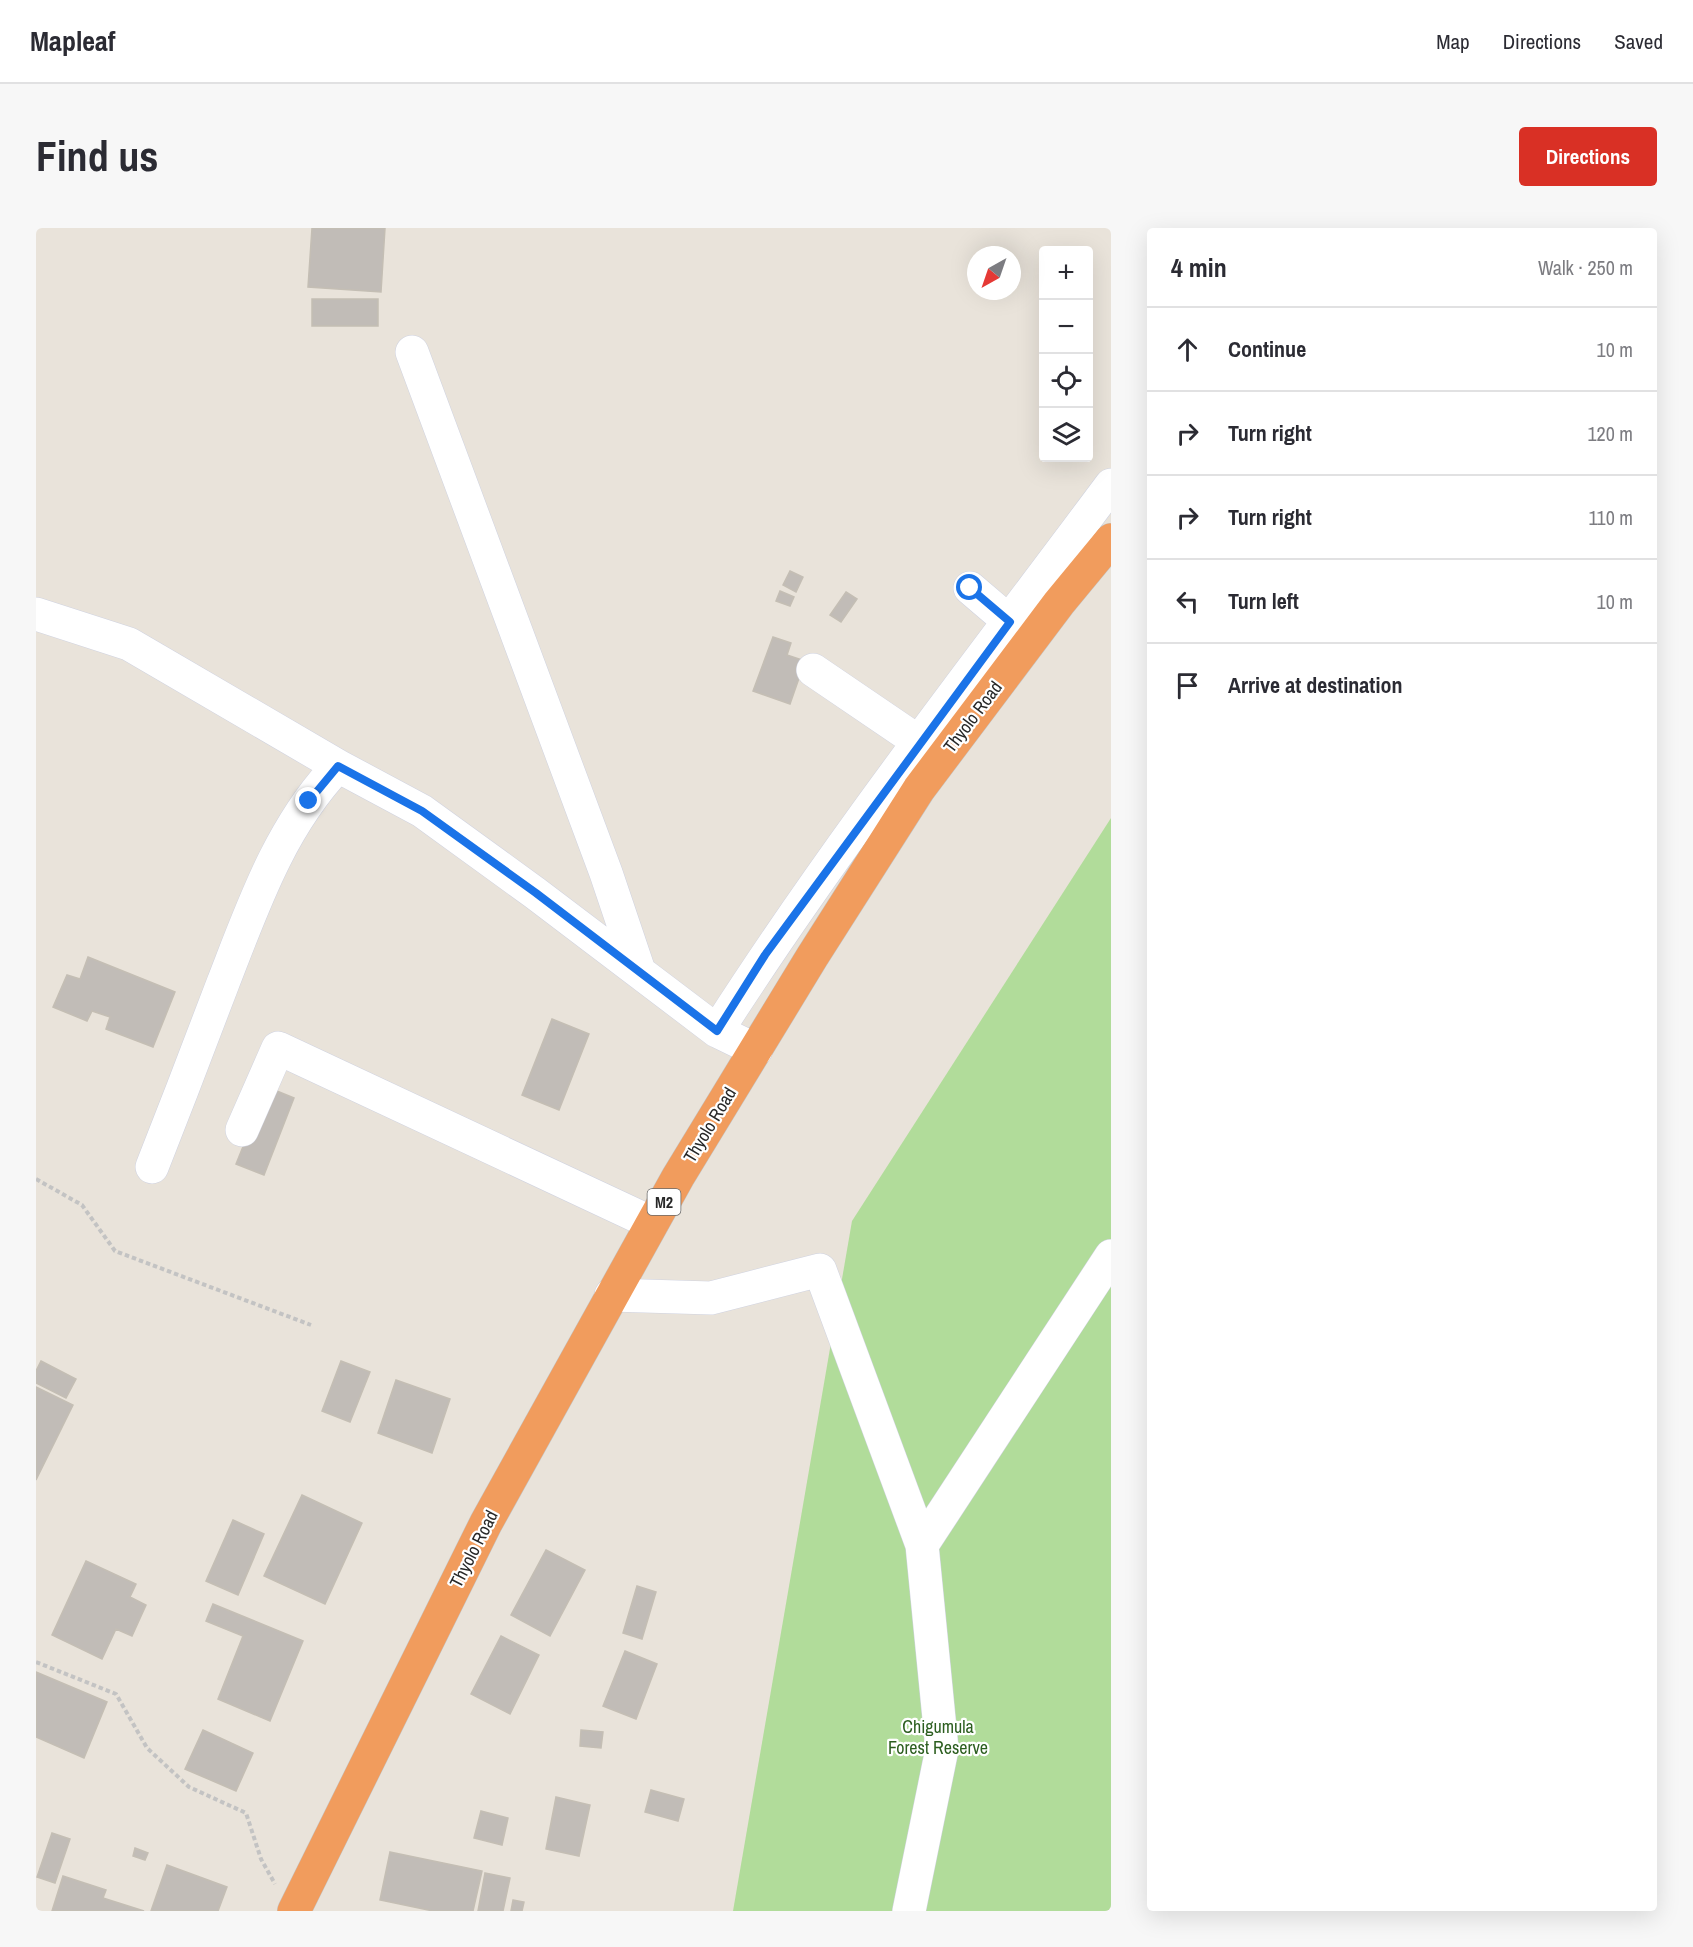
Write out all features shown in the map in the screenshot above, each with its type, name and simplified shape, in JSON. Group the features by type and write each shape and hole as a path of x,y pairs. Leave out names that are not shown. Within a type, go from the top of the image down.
{"highway":[{"name":"Thyolo Road","path":"286,1901 486,1523 611,1295 812,957 919,789 931,750 1020,631 1111,540"}],"street":[{"path":"412,352 602,862 639,972"},
{"path":"970,588 1020,631 1111,485"},
{"path":"36,614 129,644 338,766 422,811 717,1031 756,1050"},
{"path":"717,1031 765,955 931,750 813,670"},
{"path":"153,1167 277,851 314,794 338,766"},
{"path":"242,1130 278,1048 652,1223"},
{"path":"922,1545 1111,1256"},
{"path":"611,1295 711,1298 820,1270 922,1545 942,1749 909,1911"}],"path":[{"path":"36,1179 82,1205 115,1251 311,1325"},
{"path":"36,1662 116,1694 147,1748 189,1787 246,1813 261,1859 286,1901"}],"green space":[{"name":"Chigumula Forest Reserve","path":"1111,818 1111,1911 733,1911 852,1221"}],"building":[{"path":"312,228 385,228 381,292 308,287"},
{"path":"312,299 378,299 378,326 312,326"},
{"path":"790,571 803,577 796,592 783,585"},
{"path":"780,591 794,597 790,606 776,601"},
{"path":"846,592 857,599 841,622 830,615"},
{"path":"773,637 791,643 787,655 805,661 790,704 753,691"},
{"path":"88,957 175,992 153,1047 106,1029 110,1017 92,1011 87,1021 53,1007 67,975 80,979"},
{"path":"552,1019 589,1034 559,1110 522,1095"},
{"path":"267,1087 294,1098 264,1175 236,1164"},
{"path":"41,1361 76,1379 66,1398 36,1383 36,1371"},
{"path":"341,1361 370,1372 350,1422 322,1411"},
{"path":"396,1380 450,1399 432,1453 378,1433"},
{"path":"36,1387 73,1405 36,1480"},
{"path":"302,1495 362,1523 325,1604 264,1576"},
{"path":"233,1520 264,1534 238,1595 206,1581"},
{"path":"546,1550 585,1570 550,1636 511,1615"},
{"path":"86,1561 136,1584 130,1597 146,1605 132,1636 116,1629 102,1659 52,1635"},
{"path":"637,1586 656,1592 642,1639 623,1633"},
{"path":"213,1604 303,1641 270,1721 218,1699 243,1636 206,1621"},
{"path":"501,1636 539,1655 510,1714 471,1694"},
{"path":"625,1651 657,1664 636,1719 603,1706"},
{"path":"36,1672 107,1702 84,1758 36,1737"},
{"path":"203,1730 253,1753 236,1791 185,1769"},
{"path":"581,1730 603,1732 601,1748 580,1746"},
{"path":"651,1790 684,1799 678,1821 645,1812"},
{"path":"556,1797 590,1805 579,1856 546,1849"},
{"path":"481,1811 508,1818 502,1845 474,1838"},
{"path":"52,1833 70,1839 55,1883 37,1877"},
{"path":"135,1848 148,1853 145,1860 133,1856"},
{"path":"390,1852 482,1871 473,1911 433,1911 380,1900"},
{"path":"167,1865 227,1887 218,1911 151,1911"},
{"path":"485,1873 510,1878 503,1911 478,1911"},
{"path":"63,1876 106,1890 103,1898 144,1911 52,1911"},
{"path":"513,1900 524,1902 522,1911 511,1911"}],"route":[{"path":"309,801 338,766 422,811 536,893 717,1031 765,955 1010,622 970,588"}]}
